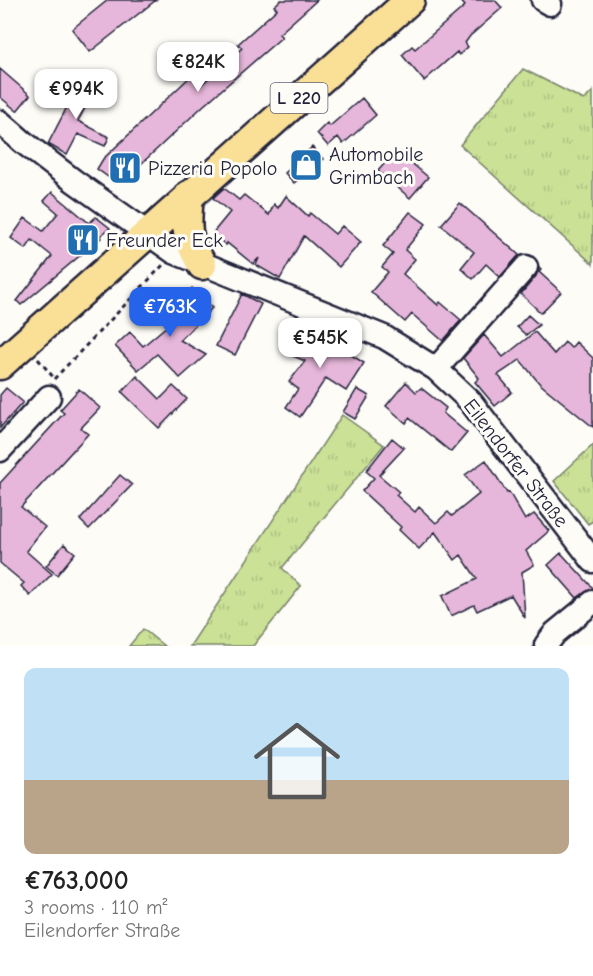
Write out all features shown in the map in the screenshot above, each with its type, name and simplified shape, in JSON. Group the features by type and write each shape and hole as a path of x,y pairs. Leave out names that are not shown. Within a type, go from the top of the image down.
{"main road":[{"name":"L 220","path":"0,365 410,0"},
{"path":"189,195 187,223 189,242 202,265"}],"street":[{"name":"Eilendorfer Straße","path":"0,122 57,168 174,252 384,337 436,369 470,401 590,553"},
{"path":"436,369 526,267"},
{"path":"0,450 50,397"},
{"path":"546,645 555,633 593,602"}],"path":[{"path":"50,397 54,378 174,252"}],"green space":[{"path":"523,69 584,100 593,91 593,264 460,145"},
{"path":"342,415 384,445 282,568 301,586 253,646 190,646"},
{"path":"593,445 593,521 588,524 554,481"},
{"path":"143,629 164,646 129,646"}],"building":[{"path":"108,0 156,0 90,52 72,29"},
{"path":"281,0 317,0 279,34 282,37 203,106 125,179 115,169 108,177 97,169 103,159 192,75 201,85 242,48 238,44 277,9 274,6"},
{"path":"460,0 495,0 502,8 470,36 465,43 468,47 459,55 457,52 424,81 402,55 412,46 415,49 465,6"},
{"path":"0,69 30,95 17,111 0,97"},
{"path":"82,78 88,78 98,84 78,121 109,137 105,146 78,134 67,155 48,144"},
{"path":"362,98 376,115 343,144 338,137 328,146 317,133 327,123 330,126"},
{"name":"Automobile Grimbach","path":"312,147 323,159 294,183 285,173"},
{"path":"396,150 428,177 410,198 378,171"},
{"path":"224,188 239,200 244,195 269,215 274,204 278,208 286,196 308,216 310,213 335,234 342,226 361,242 339,267 304,236 280,279 256,265 259,258 253,264 212,234 230,212 213,198"},
{"path":"52,192 89,223 96,217 110,228 21,305 17,301 52,256 32,240 26,249 11,238 25,218 43,231 58,213 44,201"},
{"path":"460,203 519,255 500,277 486,264 473,279 461,268 474,252 441,225"},
{"path":"410,212 426,224 405,250 415,259 403,274 438,305 440,302 461,320 443,341 412,314 405,322 371,292 388,272 382,267 393,254 383,246"},
{"path":"539,268 541,270 539,272 561,292 541,313 521,294 536,276"},
{"path":"192,288 212,308 180,340 206,355 180,378 157,354 138,370 115,346 130,332 143,346 168,325 162,320"},
{"path":"242,294 261,304 235,355 216,346"},
{"path":"528,315 539,325 526,335 517,327"},
{"path":"304,328 320,335 364,363 346,391 326,378 300,417 286,407 298,389 289,382 305,361 291,355"},
{"path":"535,332 554,354 565,342 571,348 576,342 593,358 593,427 540,384 520,360 498,375 512,392 495,406 475,382 479,378 463,358 484,335 503,357"},
{"path":"137,376 160,399 173,386 187,399 159,428 122,392"},
{"path":"406,382 416,392 421,388 446,408 443,413 467,433 451,452 409,418 406,423 386,406"},
{"path":"6,388 23,402 0,428 0,395"},
{"path":"79,389 100,408 81,428 88,434 21,507 45,527 26,551 52,574 30,596 21,586 24,583 0,563 0,483 64,413 60,410"},
{"path":"357,389 369,396 355,419 343,412"},
{"path":"392,438 404,448 379,475 399,492 396,495 415,512 419,507 436,523 448,512 452,516 479,494 465,475 486,460 507,493 509,492 525,520 534,514 549,531 526,551 534,565 522,572 525,618 511,595 477,611 474,605 451,616 442,596 477,579 461,555 455,560 435,532 419,549 399,530 401,527 362,491 374,478 366,471"},
{"path":"120,475 132,485 89,529 80,520"},
{"path":"64,544 75,553 57,575 46,566"},
{"path":"561,553 593,588 577,598 548,565"}],"place":[{"name":"Automobile Grimbach","path":"306,165"},
{"name":"Pizzeria Popolo","path":"125,168"},
{"name":"Freunder Eck","path":"83,240"}]}
